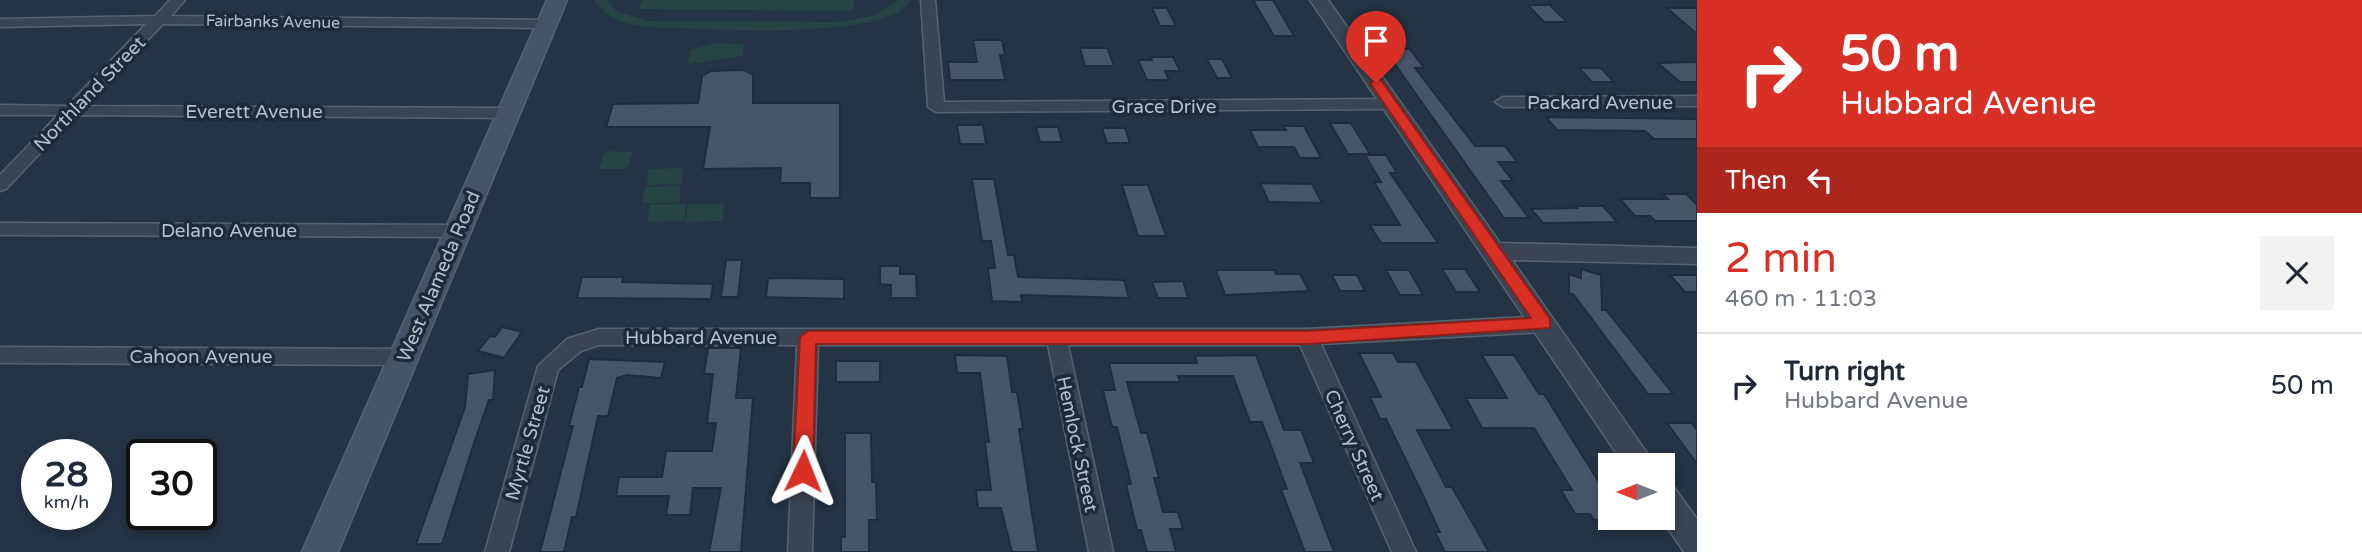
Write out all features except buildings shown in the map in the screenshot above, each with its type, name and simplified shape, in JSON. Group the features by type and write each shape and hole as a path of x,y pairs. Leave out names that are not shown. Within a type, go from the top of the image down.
{"main road":[{"name":"West Alameda Road","path":"320,552 552,12"}],"street":[{"name":"Northland Street","path":"0,185 178,0"},
{"name":"Grace Drive","path":"928,0 936,107 1391,104"},
{"path":"1319,0 1633,453"},
{"name":"Fairbanks Avenue","path":"0,23 552,12"},
{"name":"Packard Avenue","path":"1503,102 1697,101"},
{"name":"Everett Avenue","path":"0,110 509,113"},
{"name":"Delano Avenue","path":"0,229 458,231"},
{"path":"1493,251 1697,256"},
{"name":"Hubbard Avenue","path":"574,345 599,337 1307,337 1544,324"},
{"name":"Hemlock Street","path":"1056,336 1101,552"},
{"path":"800,552 808,337"},
{"name":"Cherry Street","path":"1307,337 1404,552"},
{"name":"Myrtle Street","path":"497,552 549,366 574,345"},
{"name":"Cahoon Avenue","path":"0,355 403,357"},
{"path":"1675,513 1697,544"}],"green space":[{"path":"594,0 607,0 616,11 649,21 837,22 873,16 899,0 911,0 896,13 870,22 796,30 755,30 633,25 615,19"},
{"path":"642,0 854,0 853,11 639,9"},
{"path":"716,43 744,44 743,56 688,64 690,50"},
{"path":"605,151 633,152 627,169 599,169"},
{"path":"684,168 682,184 646,185 649,169"},
{"path":"681,186 679,203 642,203 645,187"},
{"path":"650,204 686,204 684,221 647,222"},
{"path":"688,204 724,204 723,221 685,222"}],"route":[{"path":"803,471 808,337 1307,337 1544,324 1376,83"}]}
